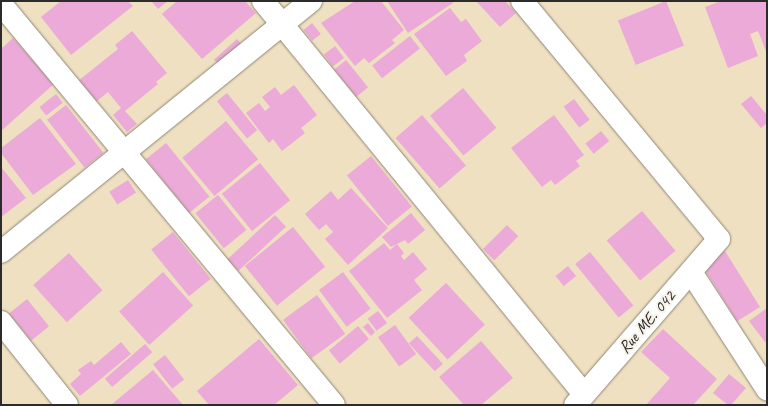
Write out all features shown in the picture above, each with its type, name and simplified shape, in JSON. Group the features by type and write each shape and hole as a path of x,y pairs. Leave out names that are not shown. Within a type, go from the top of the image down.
{"street":[{"path":"263,1 580,399"},
{"path":"1,252 124,154 311,1"},
{"name":"Rue ME. 042","path":"522,1 719,239 580,399"},
{"path":"1,4 124,154 334,405"},
{"path":"691,272 767,389"},
{"path":"1,322 67,405"}],"building":[{"path":"61,1 128,1 133,6 71,55 41,17"},
{"path":"151,1 168,1 158,9"},
{"path":"177,1 245,1 256,13 202,59 162,14"},
{"path":"355,1 381,1 404,30 392,40 395,43 369,63 364,58 355,66 321,23"},
{"path":"387,1 452,1 453,3 408,33"},
{"path":"476,1 505,1 516,13 500,27"},
{"path":"666,1 684,46 636,65 618,20"},
{"path":"721,1 767,1 767,54 758,31 750,34 758,56 728,68 705,7"},
{"path":"450,8 461,22 466,19 482,41 464,55 467,61 446,76 414,34"},
{"path":"312,23 321,34 312,41 303,30"},
{"path":"132,31 167,73 156,82 158,84 125,111 137,124 127,132 113,115 121,108 108,92 96,102 78,81 118,49 115,45"},
{"path":"410,36 420,49 382,78 372,66"},
{"path":"13,38 54,84 1,131 1,49"},
{"path":"237,39 245,48 222,69 214,60"},
{"path":"335,46 344,58 333,66 324,54"},
{"path":"346,60 368,87 356,97 334,69"},
{"path":"294,85 317,115 301,128 305,133 282,151 273,139 269,143 246,113 259,103 265,111 270,107 262,97 275,87 281,95"},
{"path":"463,88 496,128 463,155 430,116"},
{"path":"227,93 257,130 247,138 217,101"},
{"path":"56,94 63,103 46,116 39,107"},
{"path":"751,96 767,115 767,123 761,128 741,104"},
{"path":"574,99 590,120 579,128 564,107"},
{"path":"66,105 104,153 85,168 47,120"},
{"path":"422,115 466,166 440,189 396,138"},
{"path":"554,115 584,155 576,161 580,166 555,185 551,180 542,187 511,148"},
{"path":"40,118 76,164 33,195 1,153 1,148"},
{"path":"226,121 258,159 214,196 182,158"},
{"path":"601,131 609,141 594,154 585,144"},
{"path":"166,143 209,197 189,213 146,159"},
{"path":"371,156 412,207 388,226 347,176"},
{"path":"260,163 290,200 252,231 222,194"},
{"path":"1,167 26,198 1,217"},
{"path":"128,180 136,193 117,204 109,192"},
{"path":"351,188 388,228 348,265 325,239 333,232 326,224 319,230 305,214 331,191 338,200"},
{"path":"218,195 246,230 224,248 195,213"},
{"path":"642,211 675,251 640,280 607,241"},
{"path":"411,213 425,230 408,244 405,240 391,247 382,237"},
{"path":"275,215 286,227 238,271 227,259"},
{"path":"507,225 518,236 494,260 483,249"},
{"path":"293,227 325,267 277,306 245,266"},
{"path":"173,232 211,279 189,296 151,250"},
{"path":"384,243 390,250 397,244 404,253 401,256 404,260 413,252 427,269 414,280 422,290 387,318 349,271"},
{"path":"725,251 760,307 737,321 702,265"},
{"path":"590,252 633,306 619,318 575,264"},
{"path":"69,253 102,290 67,322 33,285"},
{"path":"568,266 576,276 564,286 556,276"},
{"path":"163,272 193,305 149,345 119,311"},
{"path":"343,272 371,309 347,327 319,290"},
{"path":"446,283 485,325 448,359 409,318"},
{"path":"317,295 345,334 311,359 283,320"},
{"path":"27,299 49,326 31,341 9,313"},
{"path":"767,308 767,341 765,342 749,321"},
{"path":"378,311 387,323 377,331 368,319"},
{"path":"368,323 375,332 371,336 363,327"},
{"path":"395,325 416,354 399,366 378,337"},
{"path":"358,326 369,339 340,363 329,350"},
{"path":"663,329 717,379 693,405 646,405 670,378 641,352"},
{"path":"417,336 443,364 435,371 409,344"},
{"path":"259,339 298,385 274,405 209,405 197,391"},
{"path":"481,341 513,378 481,405 464,405 439,377"},
{"path":"121,342 131,354 80,396 70,384 81,374 78,370 91,361 94,365"},
{"path":"145,344 152,352 112,387 105,379"},
{"path":"165,355 184,379 172,389 153,364"},
{"path":"153,370 183,405 111,405"},
{"path":"729,374 746,388 731,405 728,405 713,393"}]}
